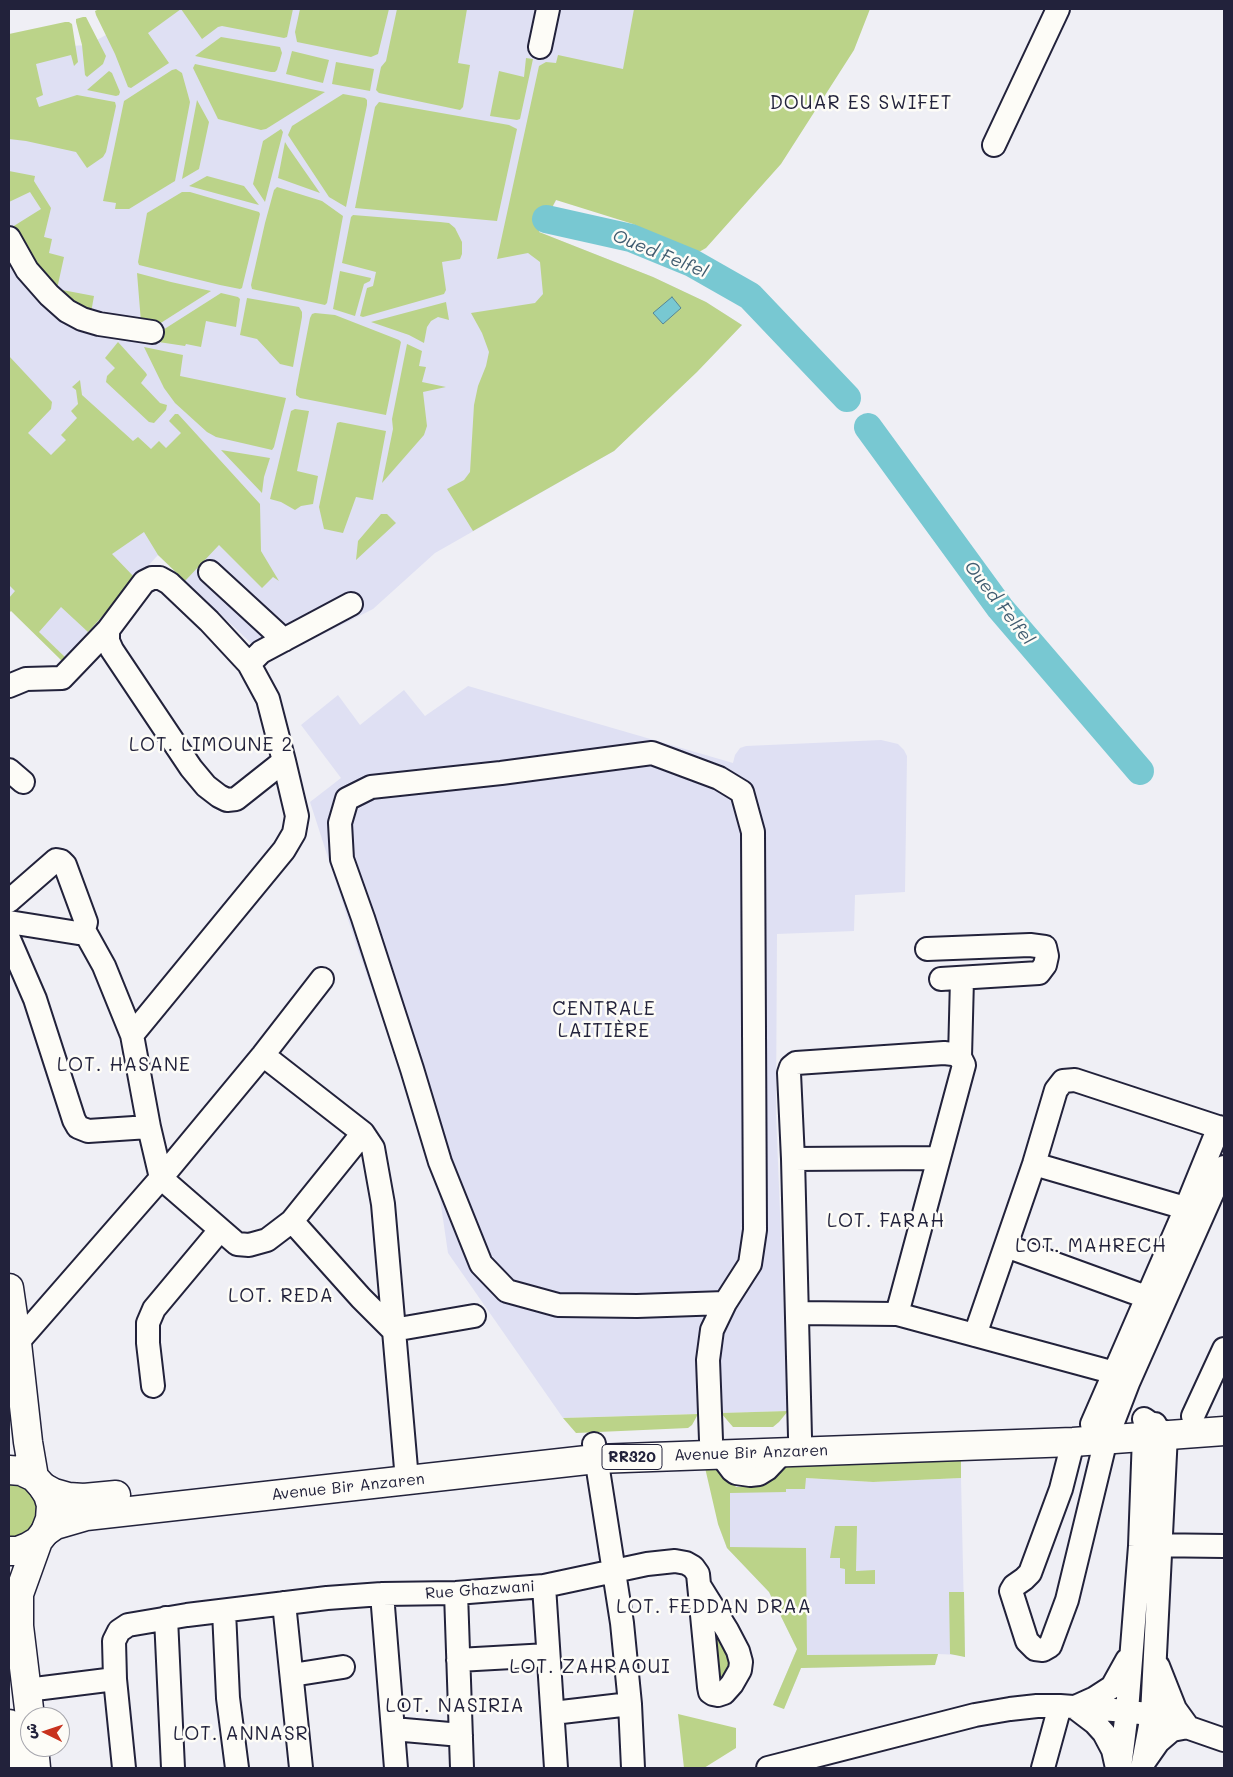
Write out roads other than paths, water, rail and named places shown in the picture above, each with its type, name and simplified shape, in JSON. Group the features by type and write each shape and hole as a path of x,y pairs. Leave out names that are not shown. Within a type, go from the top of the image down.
{"main road":[{"path":"9,1288 13,1346 28,1442 29,1478 48,1495 50,1505 50,1519 19,1594 19,1626 29,1707"},
{"name":"Avenue Bir Anzaren","path":"29,1478 54,1493 68,1497 84,1498 406,1472 595,1452 1096,1432 1154,1426 1193,1416 1224,1414"},
{"name":"Avenue Bir Anzaren","path":"1154,1426 1224,1431"},
{"name":"Avenue Bir Anzaren","path":"41,1537 55,1525 86,1516 406,1472"},
{"name":"RR320","path":"9,1552 28,1547 41,1537"},
{"path":"9,1724 14,1768"}],"street":[{"path":"540,47 548,9"},
{"path":"994,145 1058,9"},
{"path":"9,238 27,270 49,295 68,311 82,319 99,324 152,332"},
{"path":"210,572 284,640"},
{"path":"9,686 26,679 62,678 108,630 144,582 152,578 160,578 169,583 209,621 249,664 268,699 297,816 294,833 284,850 132,1035"},
{"path":"249,664 261,652 351,604"},
{"path":"108,630 108,641 117,658 191,768 206,786 219,796 227,800 236,799 284,761"},
{"path":"715,1447 708,1360 712,1330 725,1303 750,1264 756,1230 753,832 742,792 719,778 652,753 501,773 370,787 348,799 340,823 342,859 409,1060 440,1162 481,1264 507,1291 558,1305 637,1306 725,1303"},
{"path":"9,901 56,860 61,861 65,865 86,922 84,930 104,966 132,1035 149,1127 161,1178 237,1244 249,1245 267,1240 292,1221 363,1133"},
{"path":"9,922 78,933 84,930"},
{"path":"9,938 35,999 74,1120 78,1127 88,1131 149,1127"},
{"path":"897,1314 963,1073 964,1065 960,1057 952,979 1039,973 1046,965 1047,956 1045,947 1030,945 927,949"},
{"path":"13,1346 161,1178 263,1055 322,979"},
{"path":"792,1444 798,1313 789,1073 791,1066 796,1063 944,1053 960,1057"},
{"path":"263,1055 363,1133 373,1148 378,1169 382,1204 406,1472"},
{"path":"975,1335 1034,1164 1056,1090 1063,1081 1075,1080 1221,1128 1194,1210 1155,1300 1128,1383 1096,1432 1061,1489 1030,1573 1011,1590 1027,1641 1034,1649 1043,1650 1050,1646 1067,1600 1096,1432 1115,1372 1155,1300"},
{"path":"793,1159 939,1158"},
{"path":"1034,1164 1194,1210"},
{"path":"1194,1210 1224,1167"},
{"path":"292,1221 361,1298 393,1330"},
{"path":"153,1386 148,1343 148,1323 154,1309 220,1230"},
{"path":"1006,1246 1155,1300"},
{"path":"798,1313 897,1314 1115,1372"},
{"path":"393,1330 474,1316"},
{"path":"1193,1416 1224,1349"},
{"path":"1142,1766 1152,1715 1154,1656 1150,1545 1154,1426"},
{"path":"595,1452 622,1623 630,1704 633,1768"},
{"path":"1150,1545 1224,1546"},
{"path":"1119,1768 1127,1711 1132,1652 1150,1545"},
{"name":"Rue Ghazwani","path":"124,1768 115,1679 114,1641 119,1631 128,1625 166,1618 327,1598 382,1594 456,1593 544,1586 654,1562 675,1561 686,1563 693,1567 698,1574 699,1586 710,1692 713,1694 724,1693 740,1670 741,1662 738,1651 727,1630 699,1586"},
{"path":"544,1586 556,1768"},
{"path":"456,1593 462,1768"},
{"path":"382,1594 396,1768"},
{"path":"284,1603 301,1768"},
{"path":"224,1611 228,1698 237,1768"},
{"path":"166,1618 173,1768"},
{"path":"1067,1706 1095,1698 1112,1687 1132,1652"},
{"path":"458,1660 548,1655"},
{"path":"1154,1656 1175,1710 1188,1727"},
{"path":"292,1675 343,1667"},
{"path":"27,1690 115,1679"},
{"path":"553,1713 630,1704"},
{"path":"1043,1768 1067,1706"},
{"path":"1067,1706 1095,1723 1104,1733 1119,1768"},
{"path":"768,1768 975,1715 1010,1709 1067,1706 1127,1711 1152,1715 1224,1740"},
{"path":"1142,1766 1158,1742 1172,1730 1188,1727"},
{"path":"393,1729 461,1735"}],"water":[{"path":"672,297 681,308 663,324 653,313"}],"waterway":[{"name":"Oued Felfel","path":"546,219 631,238 692,263 750,296 847,398"},
{"name":"Oued Felfel","path":"868,427 1000,608 1140,771"}],"district":[{"name":"DOUAR ES SWIFET","path":"861,103"},
{"name":"LOT. LIMOUNE 2","path":"211,745"},
{"name":"CENTRALE LAITIÈRE","path":"604,1020"},
{"name":"LOT. HASANE","path":"124,1065"},
{"name":"LOT. FARAH","path":"886,1221"},
{"name":"LOT. MAHRECH","path":"1091,1246"},
{"name":"LOT. REDA","path":"281,1296"},
{"name":"LOT. FEDDAN DRAA","path":"714,1607"},
{"name":"LOT. ZAHRAOUI","path":"590,1667"},
{"name":"LOT. NASIRIA","path":"455,1706"},
{"name":"LOT. ANNASR","path":"241,1734"}]}
